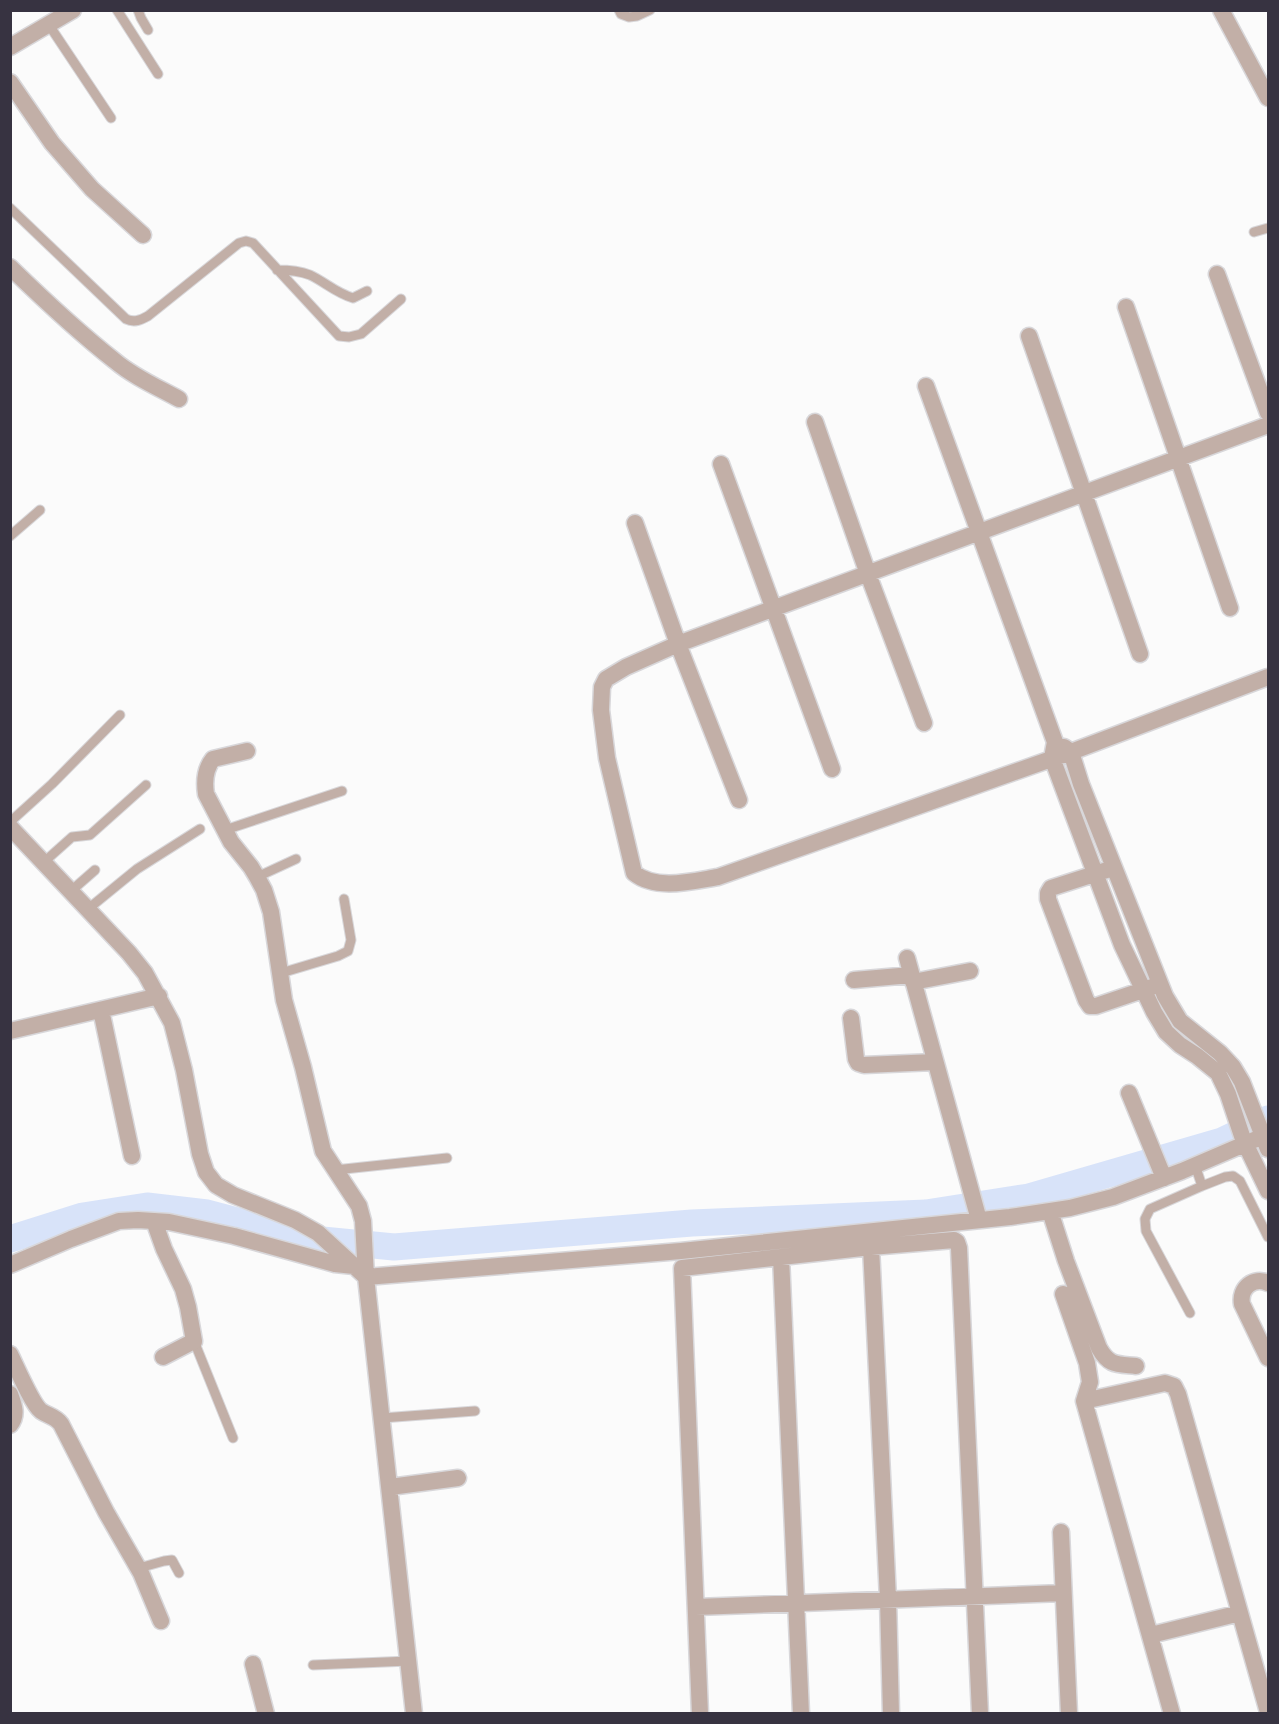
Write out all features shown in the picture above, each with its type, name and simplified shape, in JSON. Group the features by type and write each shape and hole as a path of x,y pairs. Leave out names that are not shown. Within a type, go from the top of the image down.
{"street":[{"path":"10,47 74,10"},
{"path":"1221,10 1269,98"},
{"path":"10,82 52,143 92,189 143,235"},
{"path":"10,267 116,362 146,382 179,399"},
{"path":"1217,274 1269,413"},
{"path":"1126,307 1230,608"},
{"path":"1029,336 1140,654"},
{"path":"926,386 1055,742 1052,759 1122,945 1166,1032 1218,1073 1228,1094 1244,1141 1269,1191"},
{"path":"815,422 868,574 924,723"},
{"path":"1269,425 678,644 606,679 602,687 601,710 607,758 634,873 650,882 668,883 718,877 1052,759 1269,677"},
{"path":"721,464 832,769"},
{"path":"635,523 678,644 739,800"},
{"path":"366,1277 681,1251 1070,1208 1113,1197 1158,1165 1195,1165 1244,1141 1265,1138 1233,1066 1180,1021 1173,1012 1113,868 1071,752 1055,742"},
{"path":"247,751 216,757 210,762 205,778 206,794 225,830 264,890 271,912 284,1000 323,1151 359,1206 363,1221 364,1236 355,1260"},
{"path":"10,827 129,953 159,996 172,1023 184,1070 200,1154 206,1172 216,1185 233,1195 295,1220 318,1233 355,1260 366,1277 414,1713"},
{"path":"1113,868 1051,888 1048,893 1048,900 1086,1000 1090,1006 1096,1006 1160,983"},
{"path":"907,958 978,1217"},
{"path":"854,981 912,978 970,971"},
{"path":"10,1031 159,996"},
{"path":"101,1010 132,1156"},
{"path":"851,1018 858,1063 864,1065 935,1062"},
{"path":"1129,1093 1158,1165"},
{"path":"1050,1211 1099,1348 1106,1359 1117,1364 1136,1366"},
{"path":"10,1265 119,1221 169,1222 234,1236 335,1264 355,1260"},
{"path":"154,1221 186,1298 194,1341 163,1357"},
{"path":"700,1713 682,1268 954,1239 959,1248 980,1713"},
{"path":"871,1247 888,1599 891,1713"},
{"path":"781,1257 801,1713"},
{"path":"1269,1283 1256,1281 1248,1285 1240,1297 1269,1358"},
{"path":"1063,1294 1087,1363 1090,1382 1084,1401 1172,1713"},
{"path":"10,1354 40,1410 57,1418 61,1424 106,1512 139,1568 161,1621"},
{"path":"1084,1401 1164,1383 1174,1386 1268,1710"},
{"path":"10,1394 15,1408 15,1419 10,1425"},
{"path":"390,1487 458,1478"},
{"path":"1061,1532 1069,1713"},
{"path":"696,1607 1063,1593"},
{"path":"1151,1635 1240,1613"},
{"path":"253,1664 266,1713"}],"lane":[{"path":"117,10 158,74"},
{"path":"138,10 148,30"},
{"path":"619,10 621,14 629,16 650,10"},
{"path":"49,25 111,118"},
{"path":"10,208 126,319 131,321 148,316 239,243 246,241 253,243 339,336 349,338 361,334 401,299"},
{"path":"1254,232 1269,228"},
{"path":"277,270 296,271 310,275 335,291 353,298 367,291"},
{"path":"10,536 40,510"},
{"path":"10,822 52,784 120,715"},
{"path":"44,862 72,837 90,836 146,785"},
{"path":"225,830 342,791"},
{"path":"88,909 137,869 200,829"},
{"path":"257,878 296,859"},
{"path":"71,891 95,870"},
{"path":"281,973 348,951 351,940 344,899"},
{"path":"335,1170 447,1158"},
{"path":"1195,1165 1202,1186"},
{"path":"1190,1313 1146,1231 1145,1219 1150,1209 1202,1186 1233,1176 1240,1181 1269,1237"},
{"path":"194,1341 233,1438"},
{"path":"382,1418 475,1411"},
{"path":"139,1568 172,1560 179,1573"},
{"path":"313,1665 409,1661"}],"waterway":[{"path":"10,1239 83,1216 147,1206 207,1213 302,1238 394,1247 692,1223 926,1213 1029,1197 1222,1141 1268,1119"}]}
